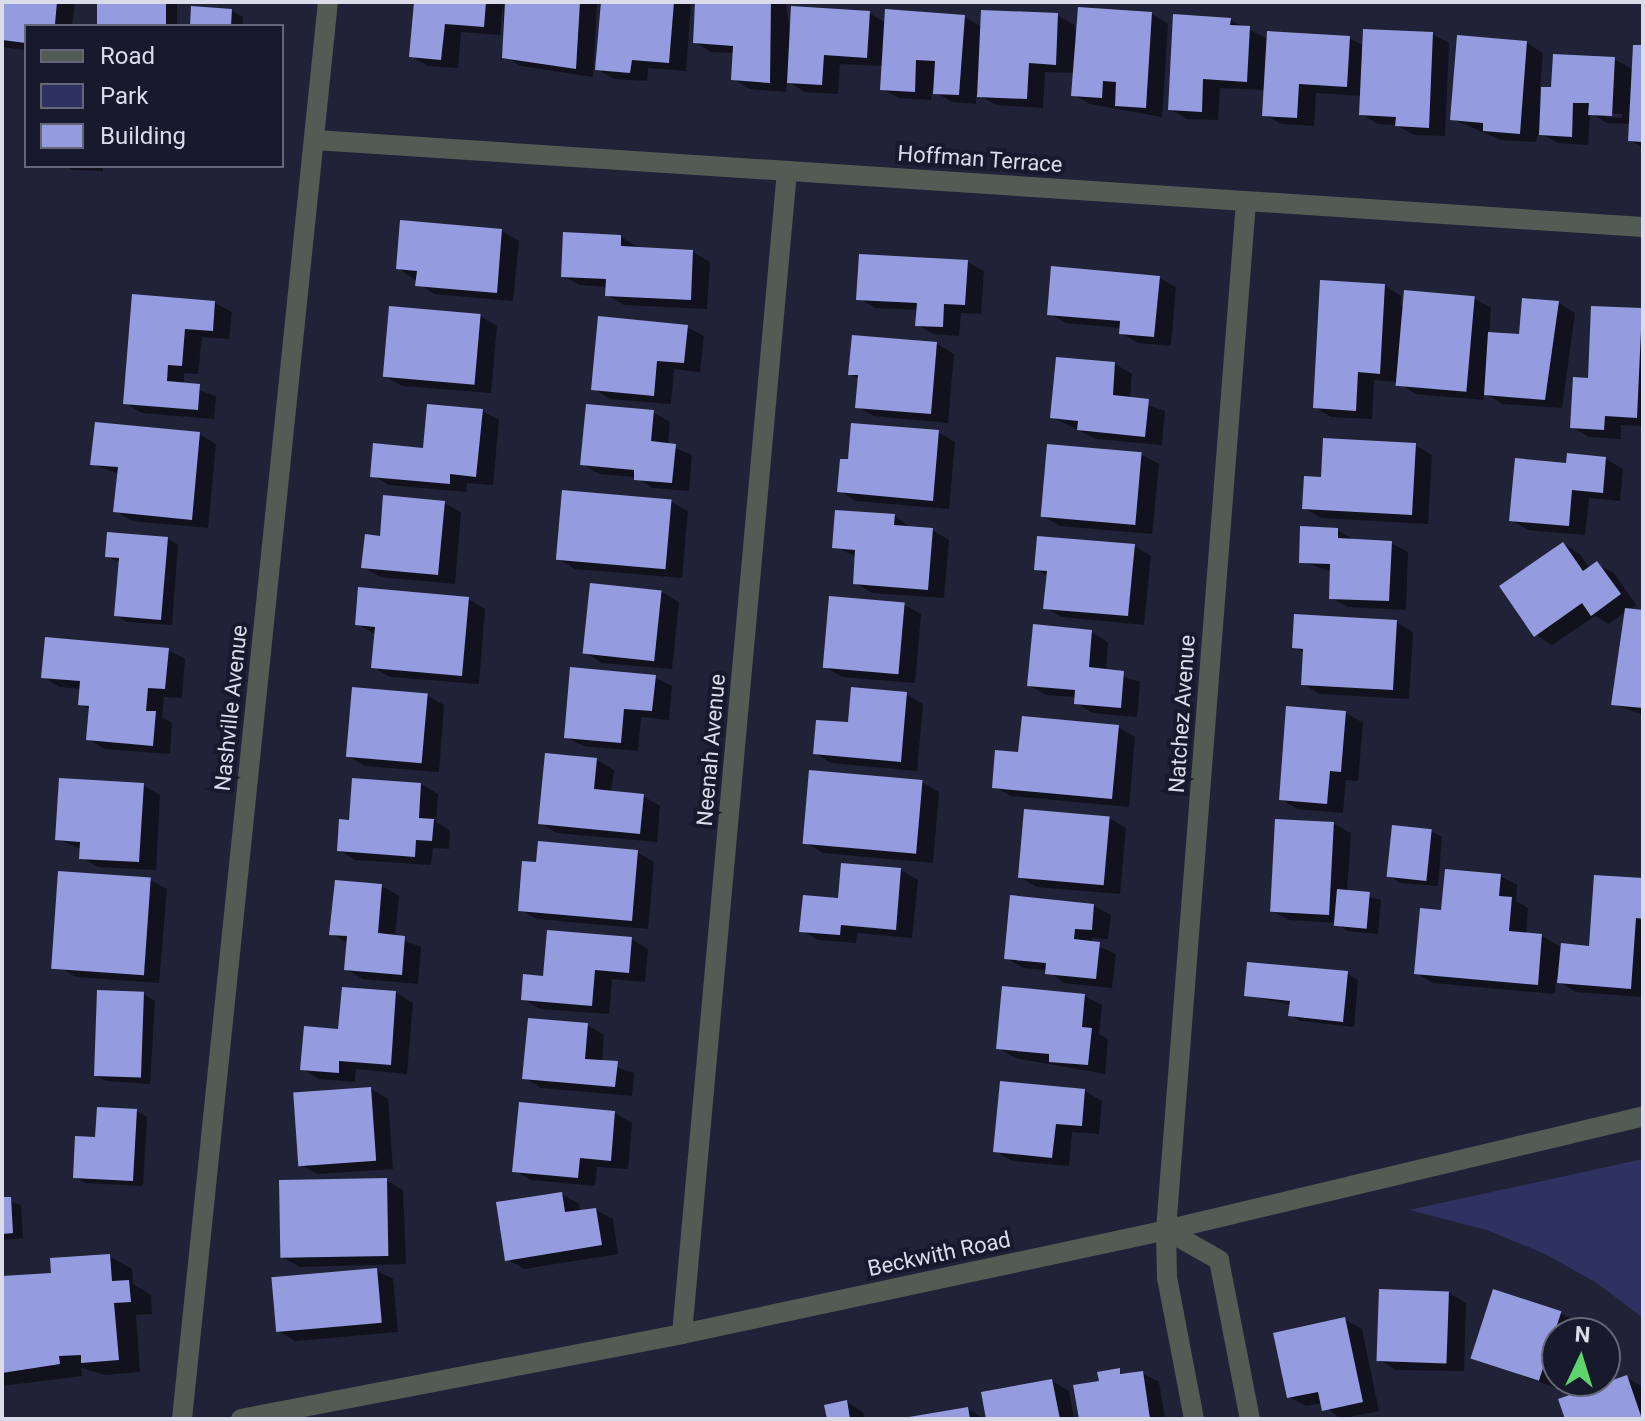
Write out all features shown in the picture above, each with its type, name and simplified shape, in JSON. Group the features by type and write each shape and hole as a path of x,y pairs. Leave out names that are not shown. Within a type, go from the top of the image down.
{"street":[{"name":"Nashville Avenue","path":"182,1419 328,2"},
{"name":"Hoffman Terrace","path":"315,140 1643,227"},
{"name":"Neenah Avenue","path":"682,1334 787,171"},
{"name":"Natchez Avenue","path":"1194,1419 1167,1278 1166,1230 1246,201"},
{"name":"Beckwith Road","path":"241,1419 682,1334 1166,1230 1643,1116"},
{"path":"1166,1230 1219,1260 1250,1419"}],"green space":[{"path":"1643,1159 1643,1318 1597,1283 1545,1254 1487,1230 1409,1210"}],"building":[{"path":"2,2 57,2 55,24 24,24 24,43 2,40"},
{"path":"97,2 166,2 166,24 97,24"},
{"path":"414,2 486,2 484,27 445,24 441,60 409,57"},
{"path":"505,2 580,2 576,69 502,58"},
{"path":"601,2 674,2 669,63 632,60 630,73 595,70"},
{"path":"695,2 771,2 770,83 731,80 733,46 693,43"},
{"path":"191,6 232,9 231,24 190,24"},
{"path":"791,6 870,11 867,58 824,55 822,85 787,83"},
{"path":"1078,7 1152,12 1146,108 1115,106 1116,82 1103,81 1102,98 1071,96"},
{"path":"885,9 965,15 959,95 933,94 935,61 916,60 915,92 880,90"},
{"path":"981,10 1058,13 1056,65 1029,63 1027,99 977,97"},
{"path":"1173,14 1231,18 1230,25 1250,26 1247,82 1203,79 1202,112 1168,110"},
{"path":"1363,29 1433,32 1429,128 1395,126 1396,117 1359,115"},
{"path":"1267,31 1350,36 1347,87 1299,84 1297,118 1262,116"},
{"path":"1457,35 1527,41 1520,134 1483,131 1483,123 1450,120"},
{"path":"1633,45 1643,45 1643,142 1628,141"},
{"path":"1553,54 1615,57 1612,116 1588,115 1589,103 1573,103 1572,137 1539,135 1541,87 1551,87"},
{"path":"400,220 502,229 497,293 415,286 417,271 396,269"},
{"path":"563,232 621,235 621,246 693,250 691,300 605,296 606,279 561,277"},
{"path":"859,254 968,260 965,305 944,304 943,327 915,326 917,303 856,300"},
{"path":"1051,266 1160,276 1154,337 1119,334 1120,321 1047,315"},
{"path":"1320,280 1385,284 1380,374 1358,372 1356,411 1313,408"},
{"path":"1404,290 1475,296 1466,392 1396,386"},
{"path":"132,294 215,301 213,331 185,329 182,366 168,365 167,381 200,384 198,410 123,404"},
{"path":"1522,298 1559,301 1545,400 1484,395 1488,332 1519,334"},
{"path":"389,306 481,314 474,385 383,377"},
{"path":"1591,306 1642,308 1637,418 1605,416 1604,430 1570,428 1573,377 1588,378"},
{"path":"598,316 688,325 684,363 657,361 654,396 591,390"},
{"path":"852,335 937,342 931,414 855,408 858,375 848,375"},
{"path":"1056,357 1115,362 1113,395 1149,399 1145,437 1077,430 1078,421 1050,418"},
{"path":"427,404 483,409 476,477 450,474 450,484 370,477 373,443 423,448"},
{"path":"586,404 654,410 651,441 676,444 672,483 634,480 634,470 580,465"},
{"path":"95,422 200,432 192,520 113,512 118,467 90,465"},
{"path":"851,423 939,430 933,501 837,492 840,459 848,459"},
{"path":"1323,438 1416,443 1412,515 1302,509 1304,476 1321,477"},
{"path":"1047,444 1142,452 1135,525 1041,517"},
{"path":"1567,453 1606,457 1603,493 1572,490 1569,526 1509,521 1515,458 1566,463"},
{"path":"562,490 672,500 665,569 556,560"},
{"path":"383,495 445,501 438,575 361,568 365,534 380,536"},
{"path":"835,510 895,514 894,525 933,528 928,590 853,584 855,550 832,548"},
{"path":"1300,526 1338,528 1338,538 1392,541 1389,601 1329,599 1330,564 1299,563"},
{"path":"107,532 168,537 161,620 114,616 119,558 105,557"},
{"path":"1037,536 1135,544 1128,616 1043,609 1047,571 1034,570"},
{"path":"1563,542 1583,571 1597,561 1621,594 1591,616 1582,603 1534,637 1499,586"},
{"path":"590,583 662,591 654,661 583,654"},
{"path":"358,587 469,597 462,676 371,668 375,627 355,625"},
{"path":"829,596 905,603 898,674 823,668"},
{"path":"1625,608 1643,610 1643,708 1611,705"},
{"path":"1294,614 1397,620 1393,690 1301,685 1303,649 1292,648"},
{"path":"1033,624 1092,630 1089,667 1124,671 1121,708 1074,704 1075,690 1027,686"},
{"path":"45,637 169,648 165,689 148,688 146,711 156,711 153,746 86,740 89,706 78,705 80,681 41,678"},
{"path":"570,667 656,675 652,711 624,709 621,743 564,738"},
{"path":"352,687 428,694 422,763 346,757"},
{"path":"851,687 907,692 901,762 813,754 816,720 848,722"},
{"path":"1286,706 1346,711 1341,772 1330,771 1327,804 1279,800"},
{"path":"1022,716 1119,725 1112,799 992,788 995,750 1018,752"},
{"path":"545,753 597,758 594,789 644,794 640,834 538,824"},
{"path":"809,770 923,780 916,854 803,844"},
{"path":"59,778 144,783 139,862 79,859 80,842 55,840"},
{"path":"352,778 421,783 419,818 434,819 432,841 416,840 415,857 337,851 339,819 349,820"},
{"path":"1024,809 1110,816 1104,885 1018,878"},
{"path":"1275,819 1334,822 1329,915 1270,912"},
{"path":"1392,825 1432,829 1426,881 1387,877"},
{"path":"538,841 638,850 632,921 518,911 522,861 536,862"},
{"path":"841,863 901,868 896,930 841,925 840,935 799,932 803,895 838,898"},
{"path":"1445,869 1501,874 1499,896 1512,897 1509,931 1542,934 1538,985 1414,974 1420,908 1441,910"},
{"path":"58,871 151,877 144,975 51,969"},
{"path":"1594,875 1643,878 1643,919 1636,918 1631,989 1557,983 1561,943 1589,946"},
{"path":"335,880 382,884 378,933 405,936 402,975 344,970 347,936 329,935"},
{"path":"1337,889 1370,892 1367,929 1334,926"},
{"path":"1010,895 1094,904 1092,930 1075,929 1074,939 1100,942 1096,979 1045,974 1046,963 1004,959"},
{"path":"547,930 632,937 629,973 595,970 592,1006 521,1000 523,974 543,976"},
{"path":"1247,962 1348,971 1343,1022 1288,1016 1290,1001 1244,996"},
{"path":"1002,986 1085,994 1082,1027 1092,1028 1088,1065 1049,1062 1049,1054 996,1049"},
{"path":"342,987 396,991 391,1065 339,1061 339,1073 300,1070 304,1026 338,1029"},
{"path":"97,990 144,992 141,1078 94,1076"},
{"path":"528,1018 588,1023 585,1059 618,1061 615,1087 522,1079"},
{"path":"1000,1081 1085,1089 1082,1126 1056,1124 1052,1158 993,1152"},
{"path":"371,1087 376,1161 298,1166 293,1092"},
{"path":"519,1102 615,1111 611,1161 580,1158 578,1178 512,1172"},
{"path":"97,1107 137,1109 133,1181 73,1178 75,1136 95,1137"},
{"path":"387,1178 388,1256 280,1258 279,1180"},
{"path":"562,1192 565,1212 596,1208 602,1245 505,1261 496,1202"},
{"path":"2,1197 11,1197 13,1233 2,1234"},
{"path":"110,1254 112,1281 129,1280 131,1302 114,1303 119,1360 81,1363 81,1355 59,1356 60,1364 2,1373 2,1276 51,1273 50,1258"},
{"path":"377,1268 382,1323 276,1332 271,1277"},
{"path":"1379,1289 1449,1291 1446,1363 1376,1361"},
{"path":"1493,1289 1561,1311 1560,1317 1541,1317 1539,1381 1470,1358"},
{"path":"1345,1317 1363,1402 1322,1411 1318,1392 1287,1398 1273,1333"},
{"path":"1120,1368 1120,1374 1143,1371 1150,1419 1079,1419 1073,1385 1099,1381 1097,1372"},
{"path":"1627,1375 1642,1419 1565,1419 1558,1399 1621,1397 1621,1377"},
{"path":"1052,1379 1060,1419 986,1419 981,1392"},
{"path":"847,1400 850,1419 827,1419 824,1405"},
{"path":"968,1407 970,1419 909,1417"}]}
